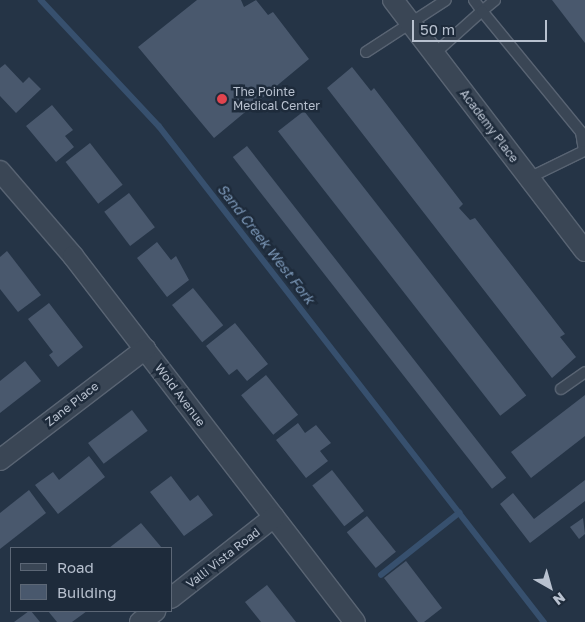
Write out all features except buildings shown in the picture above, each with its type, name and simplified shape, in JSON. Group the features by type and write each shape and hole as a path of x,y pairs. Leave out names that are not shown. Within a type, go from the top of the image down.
{"street":[{"name":"Academy Place","path":"393,0 585,251"},
{"name":"Wold Avenue","path":"4,184 145,348 355,622"},
{"name":"Zane Place","path":"0,460 145,348"},
{"name":"Valli Vista Road","path":"172,597 274,518"},
{"path":"140,622 154,612"}],"lane":[{"path":"366,52 446,0"},
{"path":"474,0 581,132 584,151 529,178"},
{"path":"434,54 495,0"},
{"path":"561,390 585,372"}],"waterway":[{"name":"Sand Creek West Fork","path":"41,0 159,126 544,622"},
{"name":"Sand Creek West Fork","path":"381,575 459,513"}],"place":[{"name":"The Pointe Medical Center","path":"222,99"}]}
